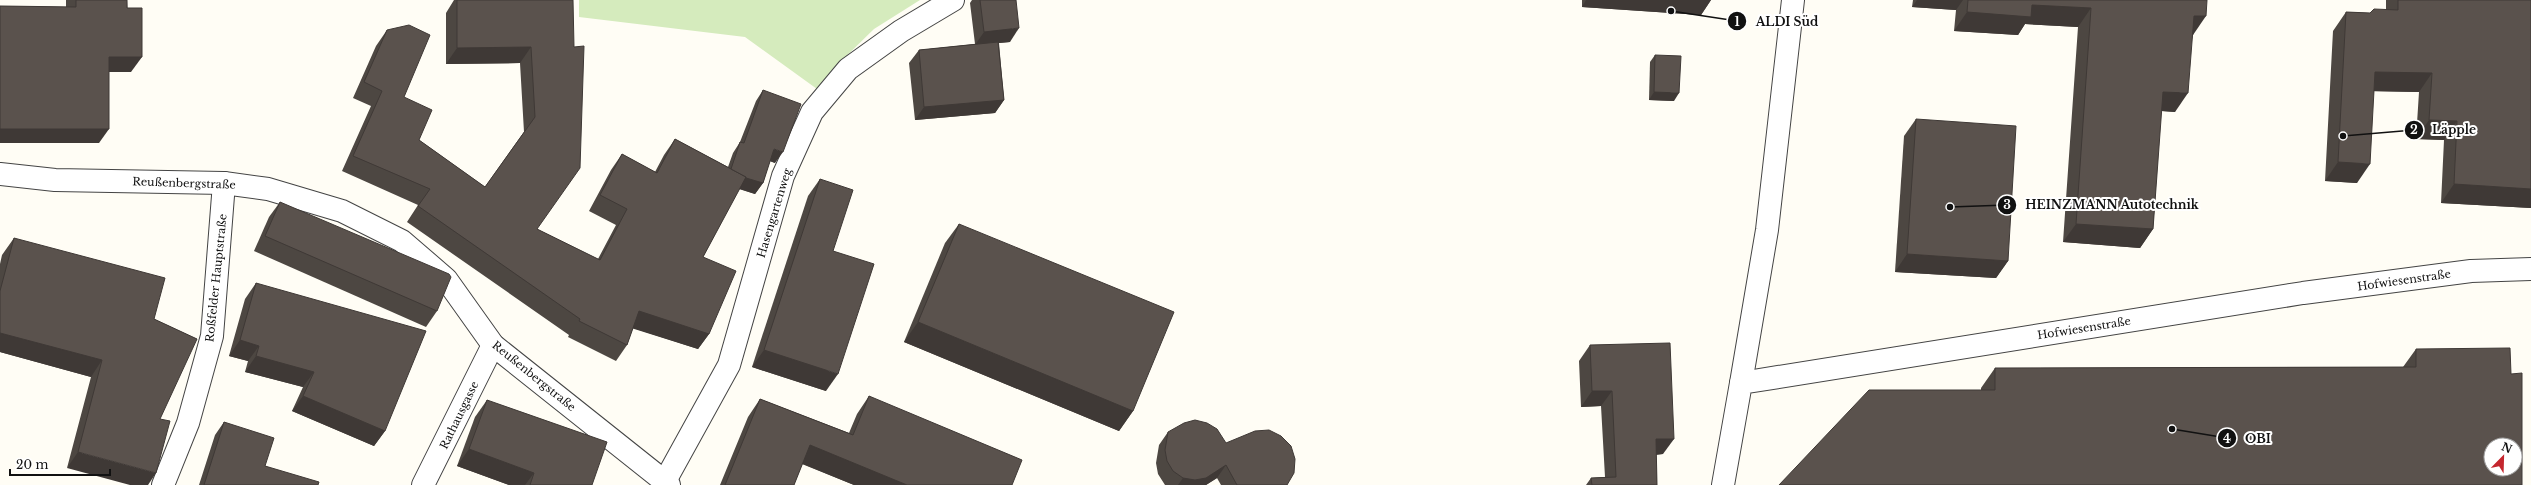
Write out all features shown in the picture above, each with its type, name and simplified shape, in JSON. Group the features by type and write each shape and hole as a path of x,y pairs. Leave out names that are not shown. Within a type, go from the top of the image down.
{"street":[{"name":"Hasengartenweg","path":"667,484 729,365 783,176 812,112 848,69 901,31 953,0"},
{"path":"1723,485 1767,230 1793,0"},
{"name":"Reußenbergstraße","path":"0,174 55,180 224,183 268,189 342,211 402,241 446,279 493,345 667,484"},
{"name":"Roßfelder Hauptstraße","path":"164,485 188,423 212,336 224,183"},
{"name":"Hofwiesenstraße","path":"1741,383 2303,293 2471,271 2531,269"},
{"name":"Rathausgasse","path":"423,485 493,345"}],"green space":[{"path":"579,0 920,0 874,29 831,71 817,89 745,37 579,17"}],"building":[{"path":"76,0 127,0 127,8 142,8 142,57 109,57 109,129 0,129 0,6 76,7"},
{"path":"457,0 573,0 574,47 584,46 580,168 537,229 600,260 627,209 600,195 622,154 657,173 675,139 746,177 703,257 736,271 709,334 639,311 627,345 579,321 580,319 418,206 430,189 353,156 382,91 364,82 387,30 409,25 430,35 404,97 432,110 419,140 485,187 535,117 531,47 457,48"},
{"path":"980,0 1016,0 1019,28 984,32"},
{"path":"1968,0 2207,0 2206,16 2194,16 2188,93 2163,92 2153,229 2076,224 2091,8 2032,5 2031,17 1967,12"},
{"path":"2398,0 2531,0 2531,189 2454,184 2457,121 2429,120 2432,73 2375,72 2370,164 2338,162 2346,12 2370,13 2374,9 2398,10"},
{"path":"998,42 1004,100 924,107 919,50"},
{"path":"1655,55 1681,56 1679,93 1654,92"},
{"path":"763,90 801,104 783,152 774,149 763,183 746,178 731,169 740,142 744,143"},
{"path":"1916,119 2016,126 2008,261 1907,254"},
{"path":"820,179 853,190 833,251 874,264 838,374 764,350"},
{"path":"280,202 449,274 451,277 437,311 265,236"},
{"path":"959,224 1174,312 1133,411 918,322"},
{"path":"14,238 165,278 154,319 197,339 160,419 170,421 156,473 78,452 102,360 0,333 0,291"},
{"path":"256,283 426,331 385,431 303,396 314,372 256,356 259,346 240,340"},
{"path":"1670,343 1674,439 1656,439 1657,485 1592,485 1591,478 1616,477 1612,391 1592,391 1590,345"},
{"path":"2510,348 2511,374 2522,373 2522,437 2483,437 2483,477 2522,477 2522,485 1779,485 1869,390 1995,390 1995,368 2416,367 2416,349"},
{"path":"869,396 1022,460 1012,485 907,485 810,445 794,485 725,485 760,399 853,435"},
{"path":"487,400 607,442 592,485 530,485 534,473 469,449"},
{"path":"1195,420 1207,423 1217,429 1226,443 1255,431 1269,430 1281,436 1291,446 1295,459 1294,473 1287,485 1237,485 1226,465 1206,478 1195,480 1183,478 1173,471 1167,461 1165,450 1168,432 1184,423"},
{"path":"224,422 274,438 265,466 319,482 318,485 204,485"}],"place":[{"name":"ALDI Süd","path":"1671,11"},
{"name":"Läpple","path":"2343,136"},
{"name":"HEINZMANN Autotechnik","path":"1950,207"},
{"name":"OBI","path":"2172,429"}]}
